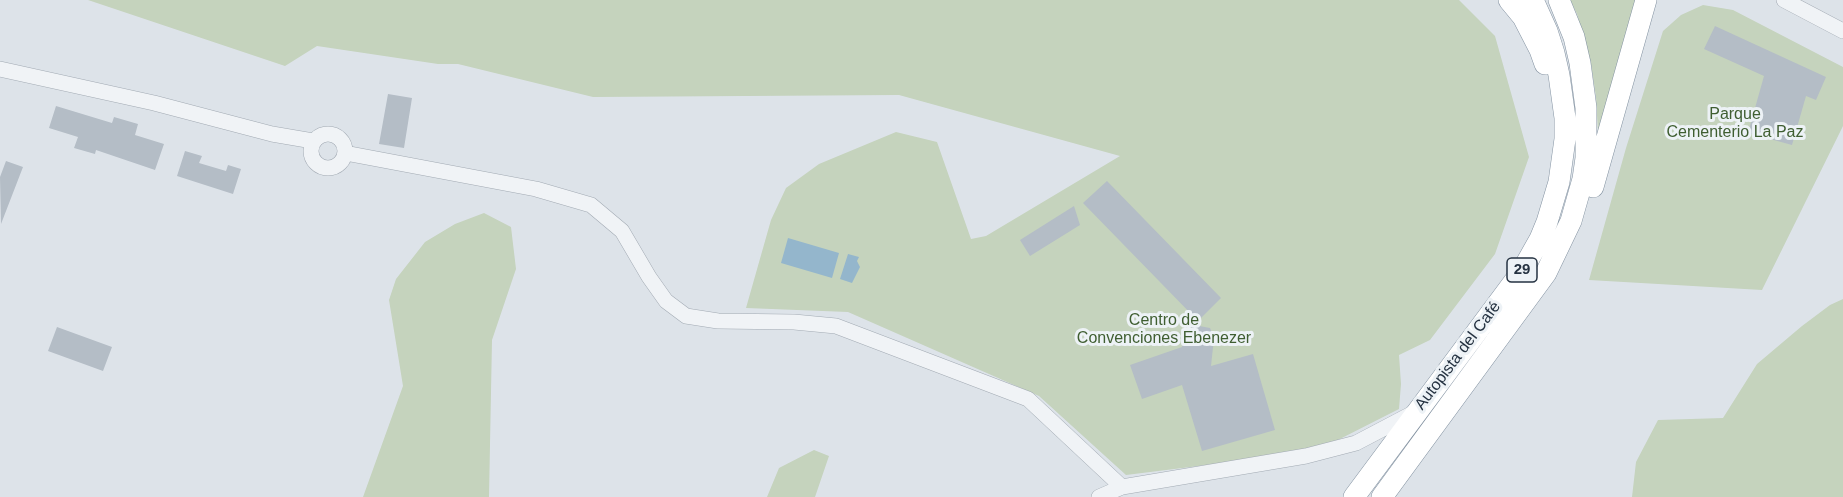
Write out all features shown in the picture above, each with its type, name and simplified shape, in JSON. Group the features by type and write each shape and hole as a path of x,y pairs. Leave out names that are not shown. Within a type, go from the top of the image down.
{"highway":[{"path":"1509,0 1523,17 1540,50 1550,81 1554,112 1547,222"},
{"name":"Autopista del Café","path":"1354,497 1522,271 1547,222 1559,182 1565,139 1565,118 1554,53 1547,30 1533,0"},
{"name":"Autopista del Café","path":"1382,497 1523,308 1546,273 1564,237 1578,199 1586,158 1586,108 1574,37 1559,0"},
{"path":"1523,308 1544,285 1577,234 1589,203 1646,0"}],"street":[{"path":"1784,0 1843,31"},
{"path":"0,69 154,103 272,134 313,141"},
{"path":"322,135 333,135 342,142 345,153 341,163 332,169 320,167 312,159 310,153 313,141 322,135"},
{"path":"345,153 536,189 591,205 622,231 666,301 686,316 718,321 794,322 836,326 1028,399 1122,487"},
{"path":"1099,497 1122,487 1306,456 1356,443 1417,411"}],"green space":[{"name":"Centro de Convenciones Ebenezer","path":"88,0 1459,0 1495,36 1529,157 1495,254 1430,340 1399,355 1401,384 1399,409 1330,444 1271,457 1126,475 1039,396 848,312 746,308 771,220 786,188 819,164 896,132 937,142 971,239 986,236 1120,156 899,95 593,97 458,64 438,64 317,46 285,66"},
{"path":"1570,0 1636,0 1598,133 1591,64 1577,14"},
{"name":"Parque Cementerio La Paz","path":"1703,5 1733,10 1843,67 1843,126 1762,290 1589,280 1626,148 1663,31 1681,15"},
{"path":"484,213 511,227 516,269 492,340 489,497 363,497 403,386 389,300 396,279 425,242 455,224"},
{"path":"1843,299 1843,497 1632,497 1636,462 1658,420 1723,418 1757,364 1802,326 1830,305"},
{"path":"814,450 829,456 815,497 767,497 779,468"}],"water":[{"path":"788,238 839,253 832,278 781,263"},
{"path":"848,254 859,257 857,261 860,267 852,283 840,279"}],"building":[{"path":"1715,26 1826,77 1816,100 1806,96 1792,145 1748,133 1764,76 1704,49"},
{"path":"388,94 412,98 404,148 379,144"},
{"path":"56,106 112,123 114,117 138,124 135,135 164,144 155,170 96,150 95,154 74,148 78,137 49,128"},
{"path":"185,151 202,156 199,163 226,171 228,165 241,169 233,194 177,176"},
{"path":"6,161 23,167 1,224 0,177"},
{"path":"1107,181 1221,298 1198,321 1083,203"},
{"path":"1074,206 1080,225 1030,256 1020,240"},
{"path":"1194,325 1210,328 1214,338 1211,366 1253,354 1275,430 1202,451 1182,385 1142,399 1130,365 1182,347 1183,335"},
{"path":"57,327 112,347 103,371 48,351"}]}
